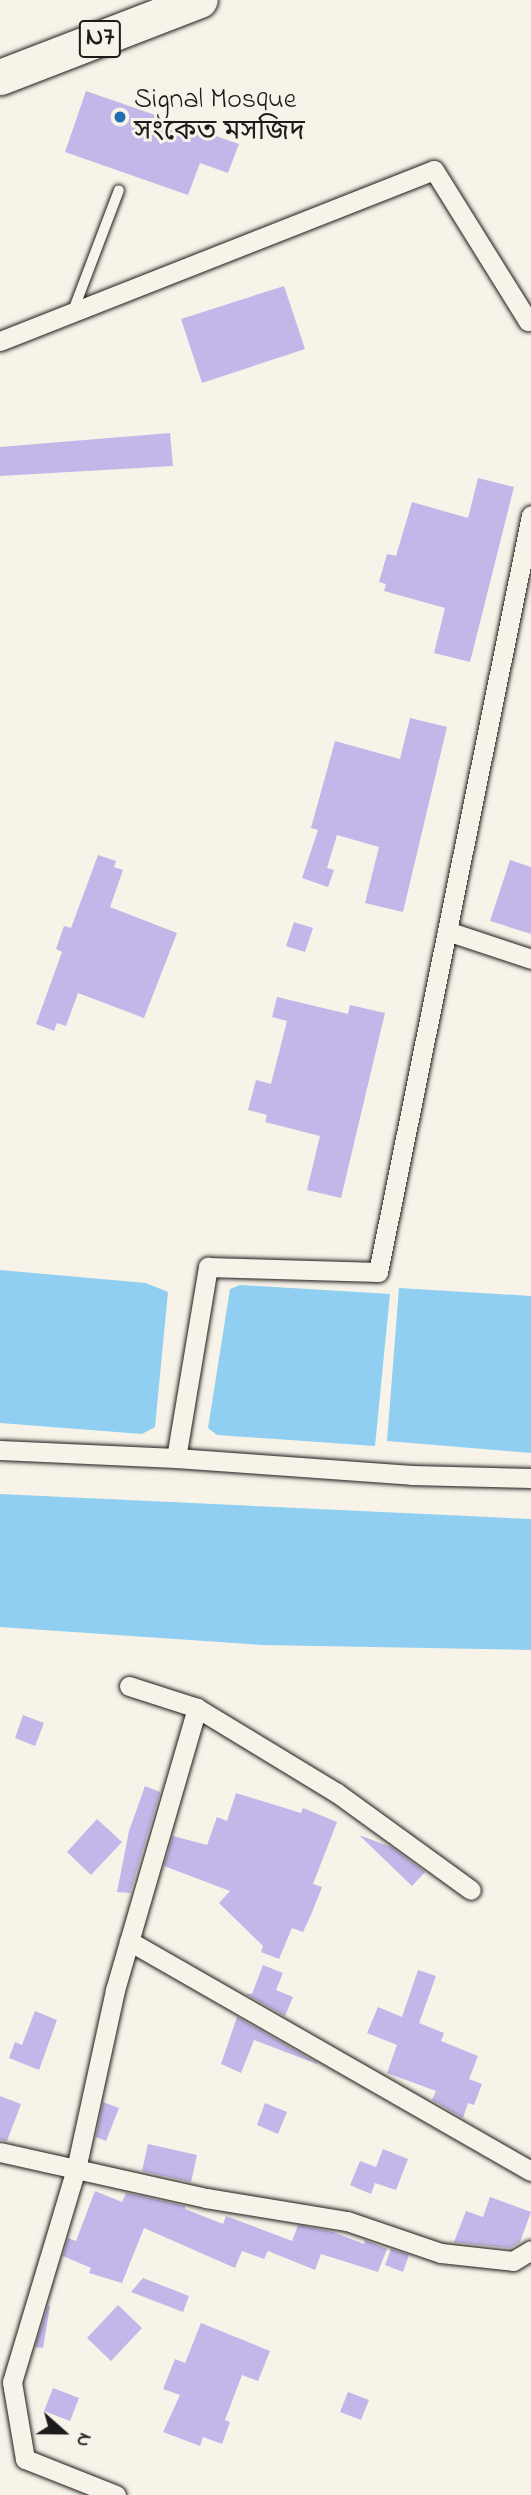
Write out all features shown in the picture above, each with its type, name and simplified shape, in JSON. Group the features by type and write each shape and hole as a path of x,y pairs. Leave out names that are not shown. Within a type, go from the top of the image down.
{"highway":[{"name":"N7","path":"0,77 200,0"}],"street":[{"path":"0,341 434,170 530,323"},
{"path":"176,1458 208,1267 378,1272 447,931 524,581 531,515"},
{"path":"447,931 531,959"},
{"path":"0,1450 176,1458 411,1475 531,1478"},
{"path":"130,1686 197,1707 337,1793 471,1890"},
{"path":"116,2495 26,2459 12,2382 76,2169 115,1990 197,1707"},
{"path":"129,1941 531,2171"},
{"path":"0,2152 206,2198 347,2221 441,2253 513,2261 531,2250"}],"lane":[{"path":"72,314 119,190"}],"water":[{"path":"0,1270 146,1283 168,1292 155,1427 142,1434 0,1423"},
{"path":"240,1285 390,1294 375,1446 217,1435 208,1428 230,1289"},
{"path":"399,1288 531,1296 531,1453 387,1441"},
{"path":"0,1494 531,1519 531,1650 263,1645 0,1627"}],"building":[{"name":"Signal Mosque সংকেত মসজিদ","path":"86,91 239,144 228,173 200,163 188,195 65,152"},
{"path":"284,286 305,349 202,383 181,319"},
{"path":"170,433 173,466 0,476 0,447"},
{"path":"478,478 514,487 470,662 434,653 445,608 384,591 386,584 379,582 387,554 396,556 412,502 468,518"},
{"path":"410,718 447,727 403,912 365,903 379,847 337,835 327,868 334,870 328,887 302,878 318,830 311,828 335,741 400,759"},
{"path":"98,855 116,861 114,867 123,870 110,907 177,933 144,1018 78,993 66,1026 57,1023 54,1031 36,1024 62,952 56,949 64,926 71,928"},
{"path":"510,860 531,867 531,934 490,921"},
{"path":"294,922 313,928 305,952 286,946"},
{"path":"277,997 348,1014 350,1005 385,1013 341,1198 307,1190 320,1136 265,1122 267,1115 248,1110 256,1080 271,1084 287,1021 272,1017"},
{"path":"23,1715 44,1723 35,1746 15,1738"},
{"path":"145,1786 160,1792 130,1893 117,1892 129,1831"},
{"path":"236,1793 301,1813 303,1808 337,1822 313,1884 322,1887 311,1915 303,1932 292,1928 279,1959 261,1952 263,1946 219,1903 230,1891 164,1866 173,1836 207,1845 217,1817 227,1821"},
{"path":"97,1819 122,1842 91,1875 67,1852"},
{"path":"359,1835 391,1847 425,1872 412,1886"},
{"path":"263,1965 283,1973 276,1990 293,1997 285,2016 246,1994 252,1994"},
{"path":"418,1970 436,1976 419,2023 444,2033 441,2041 478,2056 469,2079 482,2084 474,2105 468,2103 463,2118 432,2100 436,2091 387,2073 397,2045 367,2033 378,2007 402,2017"},
{"path":"35,2011 57,2020 39,2070 9,2058 15,2042 22,2045"},
{"path":"237,2017 317,2064 254,2040 241,2073 221,2064"},
{"path":"0,2096 21,2104 7,2141 0,2140"},
{"path":"103,2102 119,2108 106,2141 96,2137"},
{"path":"265,2103 287,2112 278,2134 257,2125"},
{"path":"148,2144 197,2155 191,2182 142,2171"},
{"path":"383,2149 408,2159 396,2190 375,2183 371,2194 350,2185 360,2161 376,2167"},
{"path":"95,2191 122,2202 126,2193 185,2206 185,2209 223,2224 226,2216 292,2241 298,2225 333,2232 364,2244 365,2240 387,2249 378,2272 321,2254 315,2270 268,2251 264,2259 242,2251 235,2268 144,2228 122,2283 89,2273 91,2268 63,2256 68,2238 76,2241"},
{"path":"490,2197 531,2212 520,2242 510,2248 454,2242 466,2211 483,2217"},
{"path":"391,2249 409,2255 403,2272 385,2265"},
{"path":"143,2278 189,2296 183,2312 131,2292"},
{"path":"118,2305 142,2328 111,2361 87,2338"},
{"path":"48,2306 43,2348 35,2347"},
{"path":"201,2323 270,2351 258,2381 242,2375 225,2420 230,2422 222,2444 203,2437 200,2446 163,2432 180,2395 163,2389 175,2359 185,2363"},
{"path":"53,2388 79,2398 70,2421 44,2411"},
{"path":"348,2392 369,2400 361,2420 340,2412"}],"place":[{"name":"Signal Mosque সংকেত মসজিদ","path":"120,117"}]}
